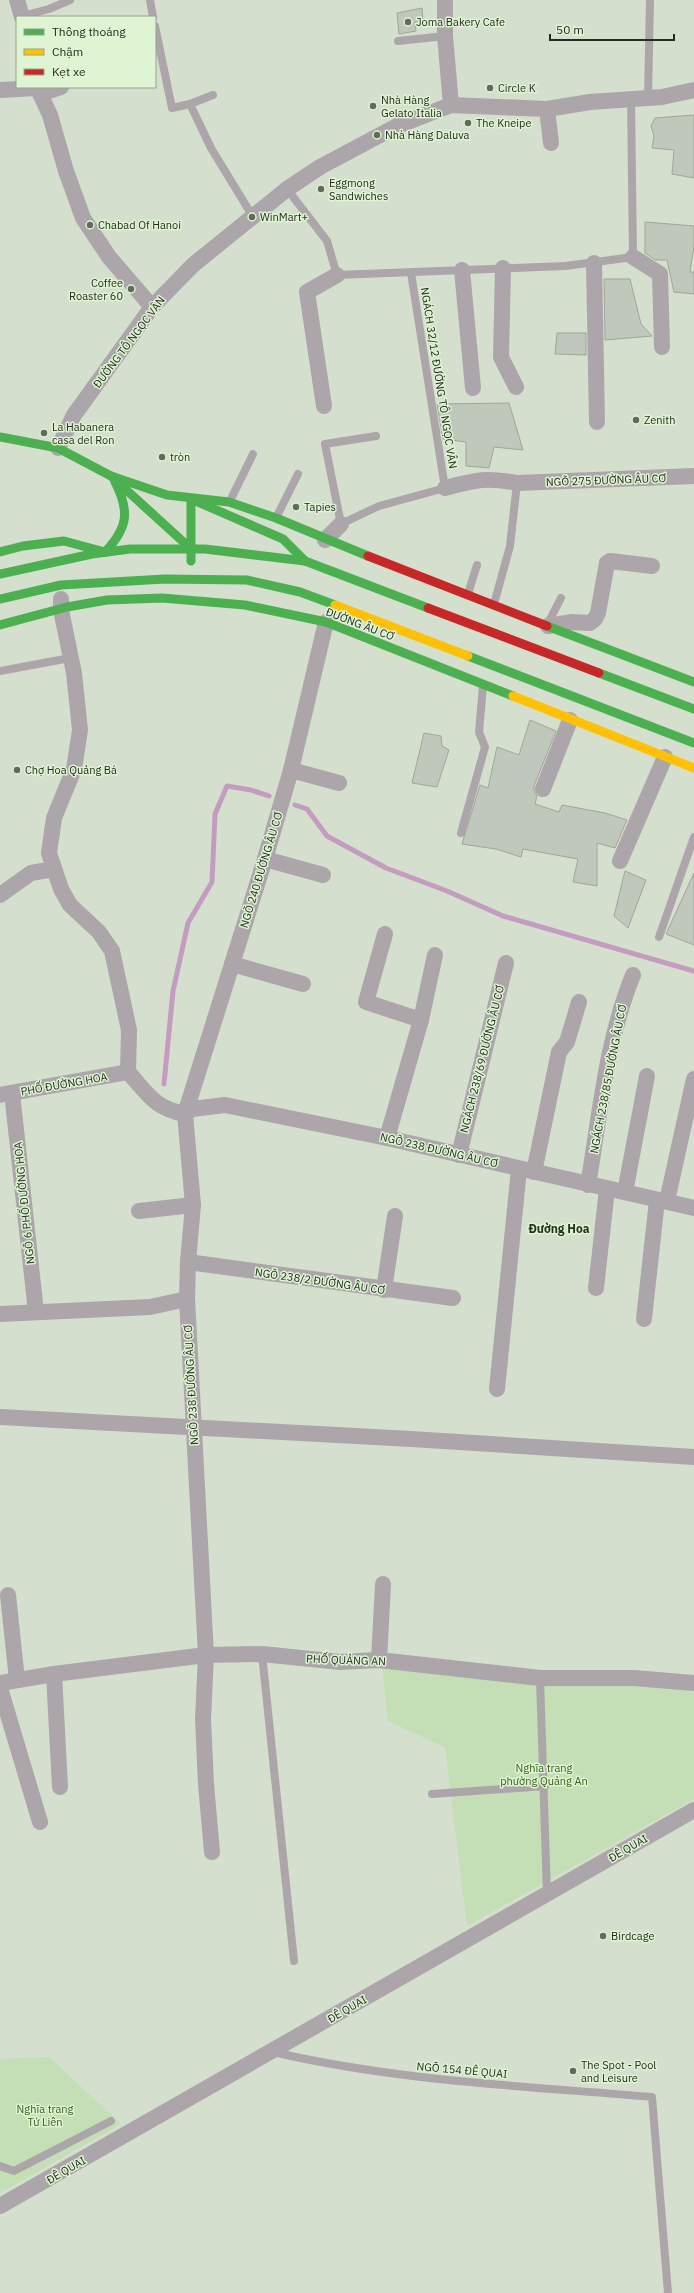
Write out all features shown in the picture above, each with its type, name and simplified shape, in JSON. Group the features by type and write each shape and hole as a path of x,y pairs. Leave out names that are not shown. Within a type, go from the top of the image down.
{"main road":[{"path":"0,437 58,448 112,476 167,495 229,502 276,518 325,540 694,682"},
{"path":"112,476 190,548"},
{"path":"105,552 120,534 126,511 112,476"},
{"path":"191,498 190,548 192,578"},
{"path":"191,498 283,539 306,561"},
{"path":"0,552 23,546 64,541 105,552"},
{"path":"0,574 105,552 145,548 190,548 255,553 306,561 694,708"},
{"name":"ĐƯỜNG ÂU CƠ","path":"0,599 61,585 192,578 247,580 300,592 694,743"},
{"name":"ĐƯỜNG ÂU CƠ","path":"0,625 106,600 151,598 211,599 268,608 326,622 483,686 694,768"}],"street":[{"path":"17,0 22,16"},
{"path":"445,0 445,36 451,105 547,109 590,102 648,98 694,90"},
{"path":"0,90 38,90 53,88"},
{"path":"38,90 50,116 66,171 83,218 109,257 152,307"},
{"name":"ĐƯỜNG TÔ NGỌC VÂN","path":"58,448 74,415 152,307 193,265 287,189 320,167 397,126 451,105"},
{"path":"547,109 551,143"},
{"path":"633,258 660,274 662,347"},
{"path":"594,263 596,422"},
{"path":"503,268 501,357 516,387"},
{"path":"462,270 473,388"},
{"path":"324,406 307,292 337,275"},
{"name":"NGÕ 275 ĐƯỜNG ÂU CƠ","path":"445,488 485,479 517,483 694,476"},
{"path":"325,540 341,524"},
{"path":"547,626 572,622 590,623 595,619 598,613 605,567 610,561 652,566"},
{"path":"61,585 61,610 78,703 80,730 74,769 54,818 50,834 49,853 70,905 100,932 112,951 129,1030 128,1072 161,1107 185,1114"},
{"name":"NGÕ 240 ĐƯỜNG ÂU CƠ","path":"185,1114 266,859 291,770 326,622"},
{"path":"543,789 570,720"},
{"path":"620,861 665,757"},
{"path":"291,770 339,783"},
{"path":"266,859 323,875"},
{"path":"0,895 30,873 54,868"},
{"path":"385,934 366,1002 421,1020"},
{"path":"386,1138 421,1020 435,955"},
{"name":"NGÁCH 238/69 ĐƯỜNG ÂU CƠ","path":"459,1155 506,963"},
{"path":"232,964 303,984"},
{"name":"NGÁCH 238/85 ĐƯỜNG ÂU CƠ","path":"588,1185 598,1114 622,1003 633,975"},
{"path":"497,1389 527,1170 559,1052 567,1042 579,1002"},
{"name":"PHỐ ĐƯỜNG HOA","path":"6,1094 128,1072"},
{"path":"625,1192 646,1076"},
{"path":"644,1319 662,1200 694,1080"},
{"name":"NGÕ 6 PHỐ ĐƯỜNG HOA","path":"6,1094 36,1312"},
{"name":"NGÕ 238 ĐƯỜNG ÂU CƠ","path":"212,1852 206,1784 203,1719 206,1655 193,1427 188,1299 188,1262 193,1205 185,1114 192,1109 225,1105 386,1138 694,1208"},
{"path":"596,1288 607,1189"},
{"path":"139,1211 193,1205"},
{"path":"384,1290 395,1216"},
{"name":"NGÕ 238/2 ĐƯỜNG ÂU CƠ","path":"188,1262 384,1290 453,1298"},
{"path":"0,1314 150,1307 188,1299"},
{"path":"0,1417 38,1421 193,1427 694,1457"},
{"path":"379,1660 383,1584"},
{"path":"8,1595 17,1680"},
{"name":"PHỐ QUẢNG AN","path":"0,1683 54,1674 206,1655 262,1654 340,1662 379,1660 540,1678 634,1678 694,1683"},
{"path":"54,1674 60,1787"},
{"path":"0,1688 40,1822"},
{"name":"ĐÊ QUAI","path":"0,2206 694,1810"}],"lane":[{"path":"22,16 49,9 70,0"},
{"path":"150,0 153,16"},
{"path":"648,98 650,0"},
{"path":"156,31 172,108 190,104 213,95"},
{"path":"398,41 445,36"},
{"path":"287,189 327,242 337,275 565,266 633,258 631,99"},
{"path":"190,104 211,148 253,217"},
{"name":"NGÁCH 32/12 ĐƯỜNG TÔ NGỌC VÂN","path":"411,273 445,488"},
{"path":"376,436 326,444 341,524 387,503 445,488"},
{"path":"229,502 253,454"},
{"path":"276,518 298,474"},
{"path":"494,605 510,546 517,483"},
{"path":"467,595 477,565"},
{"path":"547,626 561,598"},
{"path":"0,671 70,658"},
{"path":"682,677 694,675"},
{"path":"460,833 484,747 479,732 483,686"},
{"path":"659,937 694,837"},
{"path":"262,1654 294,1961"},
{"path":"540,1678 545,1786 546,1895"},
{"path":"432,1794 545,1786"},
{"name":"NGÕ 154 ĐÊ QUAI","path":"272,2052 325,2064 397,2075 652,2097 668,2293"},
{"path":"0,2166 14,2171 111,2121"}],"green space":[{"name":"Nghĩa trang phường Quảng An","path":"382,1664 694,1690 694,1799 467,1926 445,1747 388,1721"},
{"name":"Nghĩa trang Tứ Liên","path":"49,2057 121,2124 0,2193 0,2059"}],"building":[{"name":"Joma Bakery Cafe","path":"422,8 423,21 415,22 416,31 399,34 397,13"},
{"path":"694,115 694,178 672,174 674,150 652,148 654,136 651,126 655,118"},
{"path":"645,222 694,226 694,246 690,272 694,272 694,294 674,292 667,260 655,260 645,253"},
{"path":"604,279 630,279 641,324 652,336 605,340"},
{"path":"557,333 586,333 586,355 555,354"},
{"path":"509,403 523,450 494,447 489,468 466,466 466,442 443,439 437,404"},
{"path":"530,720 556,731 534,786 534,791 537,796 535,804 559,812 562,805 605,813 627,820 615,848 597,843 597,886 573,882 578,859 523,849 521,857 496,849 462,844 480,785 488,788 497,747 519,755"},
{"path":"424,733 441,736 442,746 449,750 437,787 412,783"},
{"path":"625,871 646,880 628,928 614,916"},
{"path":"694,873 694,945 666,934"}],"waterway":[{"path":"164,1084 173,991 188,923 212,882 215,814 227,786 251,790 269,796"},
{"path":"295,805 307,809 327,836 386,868 447,891 503,916 694,971"}],"traffic: fast":[{"path":"0,437 58,448 111,476 167,495 229,502 276,518 368,556"},
{"path":"111,476 190,548"},
{"path":"105,552 118,535 124,519 123,502 115,482"},
{"path":"191,561 191,499 283,539 305,561"},
{"path":"0,552 23,546 64,541 105,552"},
{"path":"0,574 92,554 130,549 205,549 305,561 428,608"},
{"path":"0,599 61,585 165,579 247,580 300,592 335,605"},
{"path":"0,625 67,607 107,600 162,598 245,605 326,622 513,696"},
{"path":"547,626 694,682"},
{"path":"468,656 694,743"},
{"path":"599,673 694,709"}],"traffic: slow":[{"path":"335,605 468,656"},
{"path":"513,696 694,768"}],"traffic: jam":[{"path":"368,556 547,626"},
{"path":"428,608 599,673"}],"place":[{"name":"Joma Bakery Cafe","path":"408,22"},
{"name":"Circle K","path":"490,88"},
{"name":"Nhà Hàng Gelato Italia","path":"373,106"},
{"name":"The Kneipe","path":"468,123"},
{"name":"Nhà Hàng Daluva","path":"377,135"},
{"name":"Eggmong Sandwiches","path":"321,189"},
{"name":"WinMart+","path":"252,217"},
{"name":"Chabad Of Hanoi","path":"90,225"},
{"name":"Coffee Roaster 60","path":"131,289"},
{"name":"Zenith","path":"636,420"},
{"name":"La Habanera casa del Ron","path":"44,433"},
{"name":"tròn","path":"162,457"},
{"name":"Tapies","path":"296,507"},
{"name":"Chợ Hoa Quảng Bá","path":"17,770"},
{"name":"Birdcage","path":"603,1936"},
{"name":"The Spot - Pool and Leisure","path":"573,2071"}],"district":[{"name":"Đường Hoa","path":"559,1228"}]}
